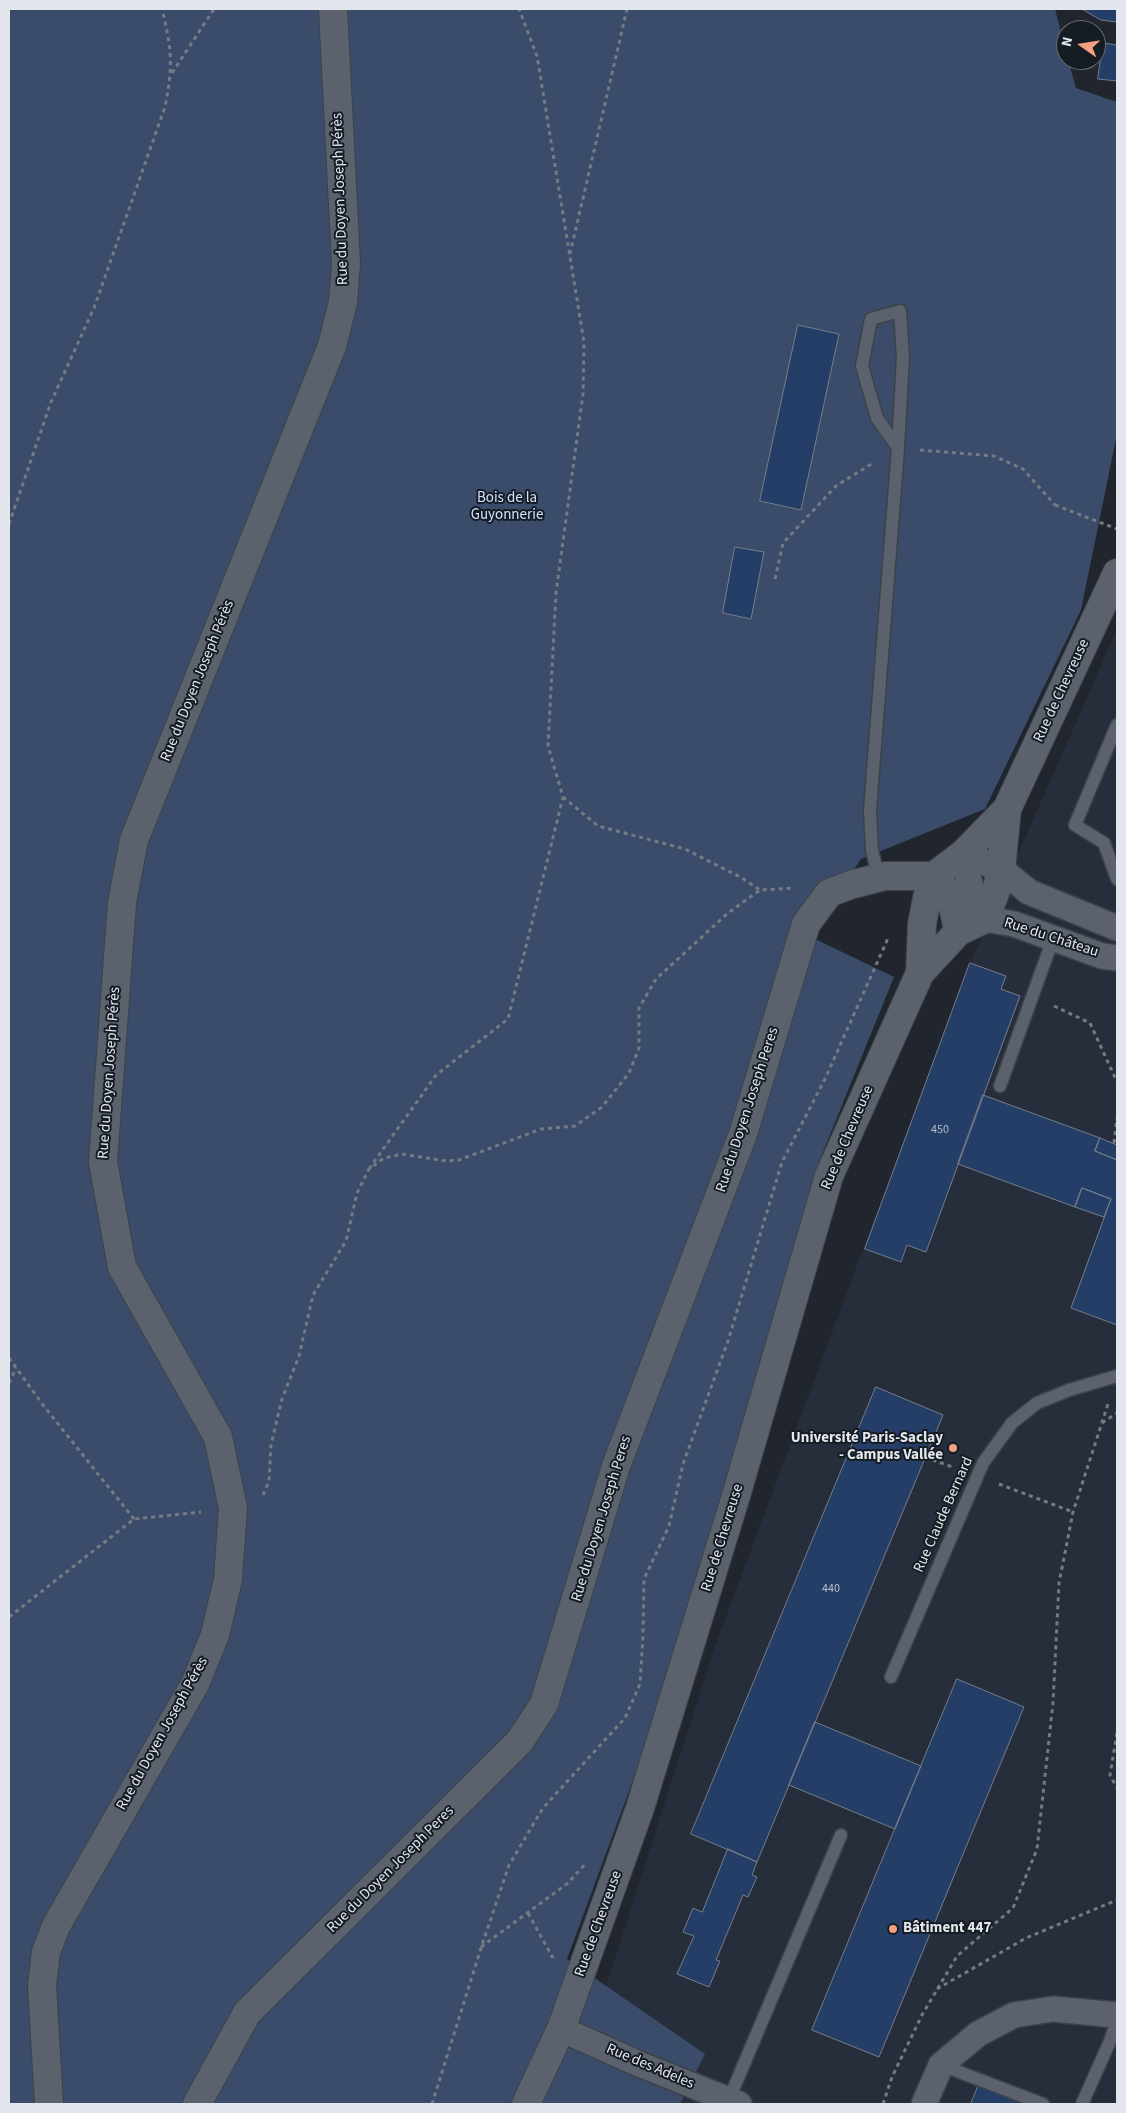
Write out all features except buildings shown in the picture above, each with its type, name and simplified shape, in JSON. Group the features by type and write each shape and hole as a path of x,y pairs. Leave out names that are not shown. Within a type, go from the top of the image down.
{"street":[{"name":"Rue du Doyen Joseph Pérès","path":"49,2104 42,1985 46,1952 56,1926 195,1684 215,1635 228,1578 233,1508 218,1437 122,1267 103,1162 122,903 134,840 332,346 343,302 346,263 333,9"},
{"name":"Rue de Chevreuse","path":"1007,809 1117,573"},
{"path":"920,974 922,924 926,898 934,876 963,854 1007,809"},
{"path":"920,974 958,932 985,919 997,888 1001,868 1007,809"},
{"path":"963,854 965,872 973,896 985,919"},
{"name":"Rue du Château","path":"963,854 1001,868 1029,892 1117,928"},
{"name":"Rue du Doyen Joseph Peres","path":"197,2104 247,2013 520,1741 544,1704 616,1466 743,1134 806,924 829,893 850,885 882,877 934,876"},
{"path":"934,876 947,891 954,907 958,932"},
{"path":"882,877 906,898 922,924 943,932 958,932"},
{"name":"Rue du Château","path":"985,919 1014,924 1102,956 1117,958"},
{"name":"Rue de Chevreuse","path":"526,2104 561,2029 640,1808 735,1499 829,1176 920,974"},
{"path":"924,2104 942,2065 978,2034 1014,2015 1053,2009 1117,2015"},
{"name":"Rue des Adeles","path":"561,2029 732,2103"}],"lane":[{"path":"882,877 872,850 870,810 898,448 902,357 900,311 871,319 862,366 877,418 898,448"},
{"path":"1117,725 1076,825 1104,843 1117,879"},
{"path":"1000,1086 1052,939"},
{"name":"Rue Claude Bernard","path":"891,1677 984,1463 1012,1423 1037,1403 1069,1390 1117,1376"},
{"path":"732,2103 841,1835"},
{"path":"1082,2104 1117,2021"},
{"path":"942,2065 1043,2104"}],"path":[{"path":"9,524 51,402 94,308 165,108 172,74 170,40 162,9"},
{"path":"172,74 214,9"},
{"path":"262,1498 269,1481 271,1446 282,1399 299,1356 313,1295 346,1241 357,1192 369,1168 436,1075 508,1019 563,797 548,746 556,593 583,394 584,342 537,56 519,9"},
{"path":"570,257 628,9"},
{"path":"1055,505 1117,529"},
{"path":"563,797 598,826 685,849 742,878 760,890"},
{"path":"369,1168 384,1158 402,1154 446,1161 459,1160 541,1129 575,1126 602,1107 629,1073 639,1048 639,1008 656,979 728,913 760,890 800,887"},
{"path":"432,2104 509,1865 543,1808 625,1718 640,1684 644,1579 669,1526 683,1464 728,1341 782,1162 825,1079 906,898"},
{"path":"1033,996 1090,1024 1117,1082"},
{"path":"1114,1143 1117,1118"},
{"path":"9,1358 134,1519"},
{"path":"9,1383 16,1368"},
{"path":"883,2104 892,2077 936,1990 957,1956 1013,1908 1037,1849 1053,1703 1060,1583 1073,1512 1117,1376"},
{"path":"1101,1424 1117,1413"},
{"path":"1006,1486 1073,1512"},
{"path":"9,1617 134,1519 206,1511"},
{"path":"1117,1733 1110,1775 1117,1788"},
{"path":"481,1948 568,1883 592,1856"},
{"path":"936,1990 1026,1938 1117,1900"},
{"path":"528,1912 573,1996"}],"shaded area":[{"name":"Université Paris-Saclay - Campus Vallée","path":"1117,629 1117,2104 556,2104 607,1983 715,1646 970,963"}],"green space":[{"name":"Bois de la Guyonnerie","path":"9,9 1055,9 1058,20 1056,20 1056,70 1071,70 1076,88 1117,102 1117,434 1081,610 985,809 861,859 809,936 894,977 821,1157 679,1656 567,1959 705,2054 680,2104 9,2104"}],"place":[{"name":"Université Paris-Saclay - Campus Vallée","path":"953,1448"},
{"name":"Bâtiment 447","path":"893,1929"}]}
